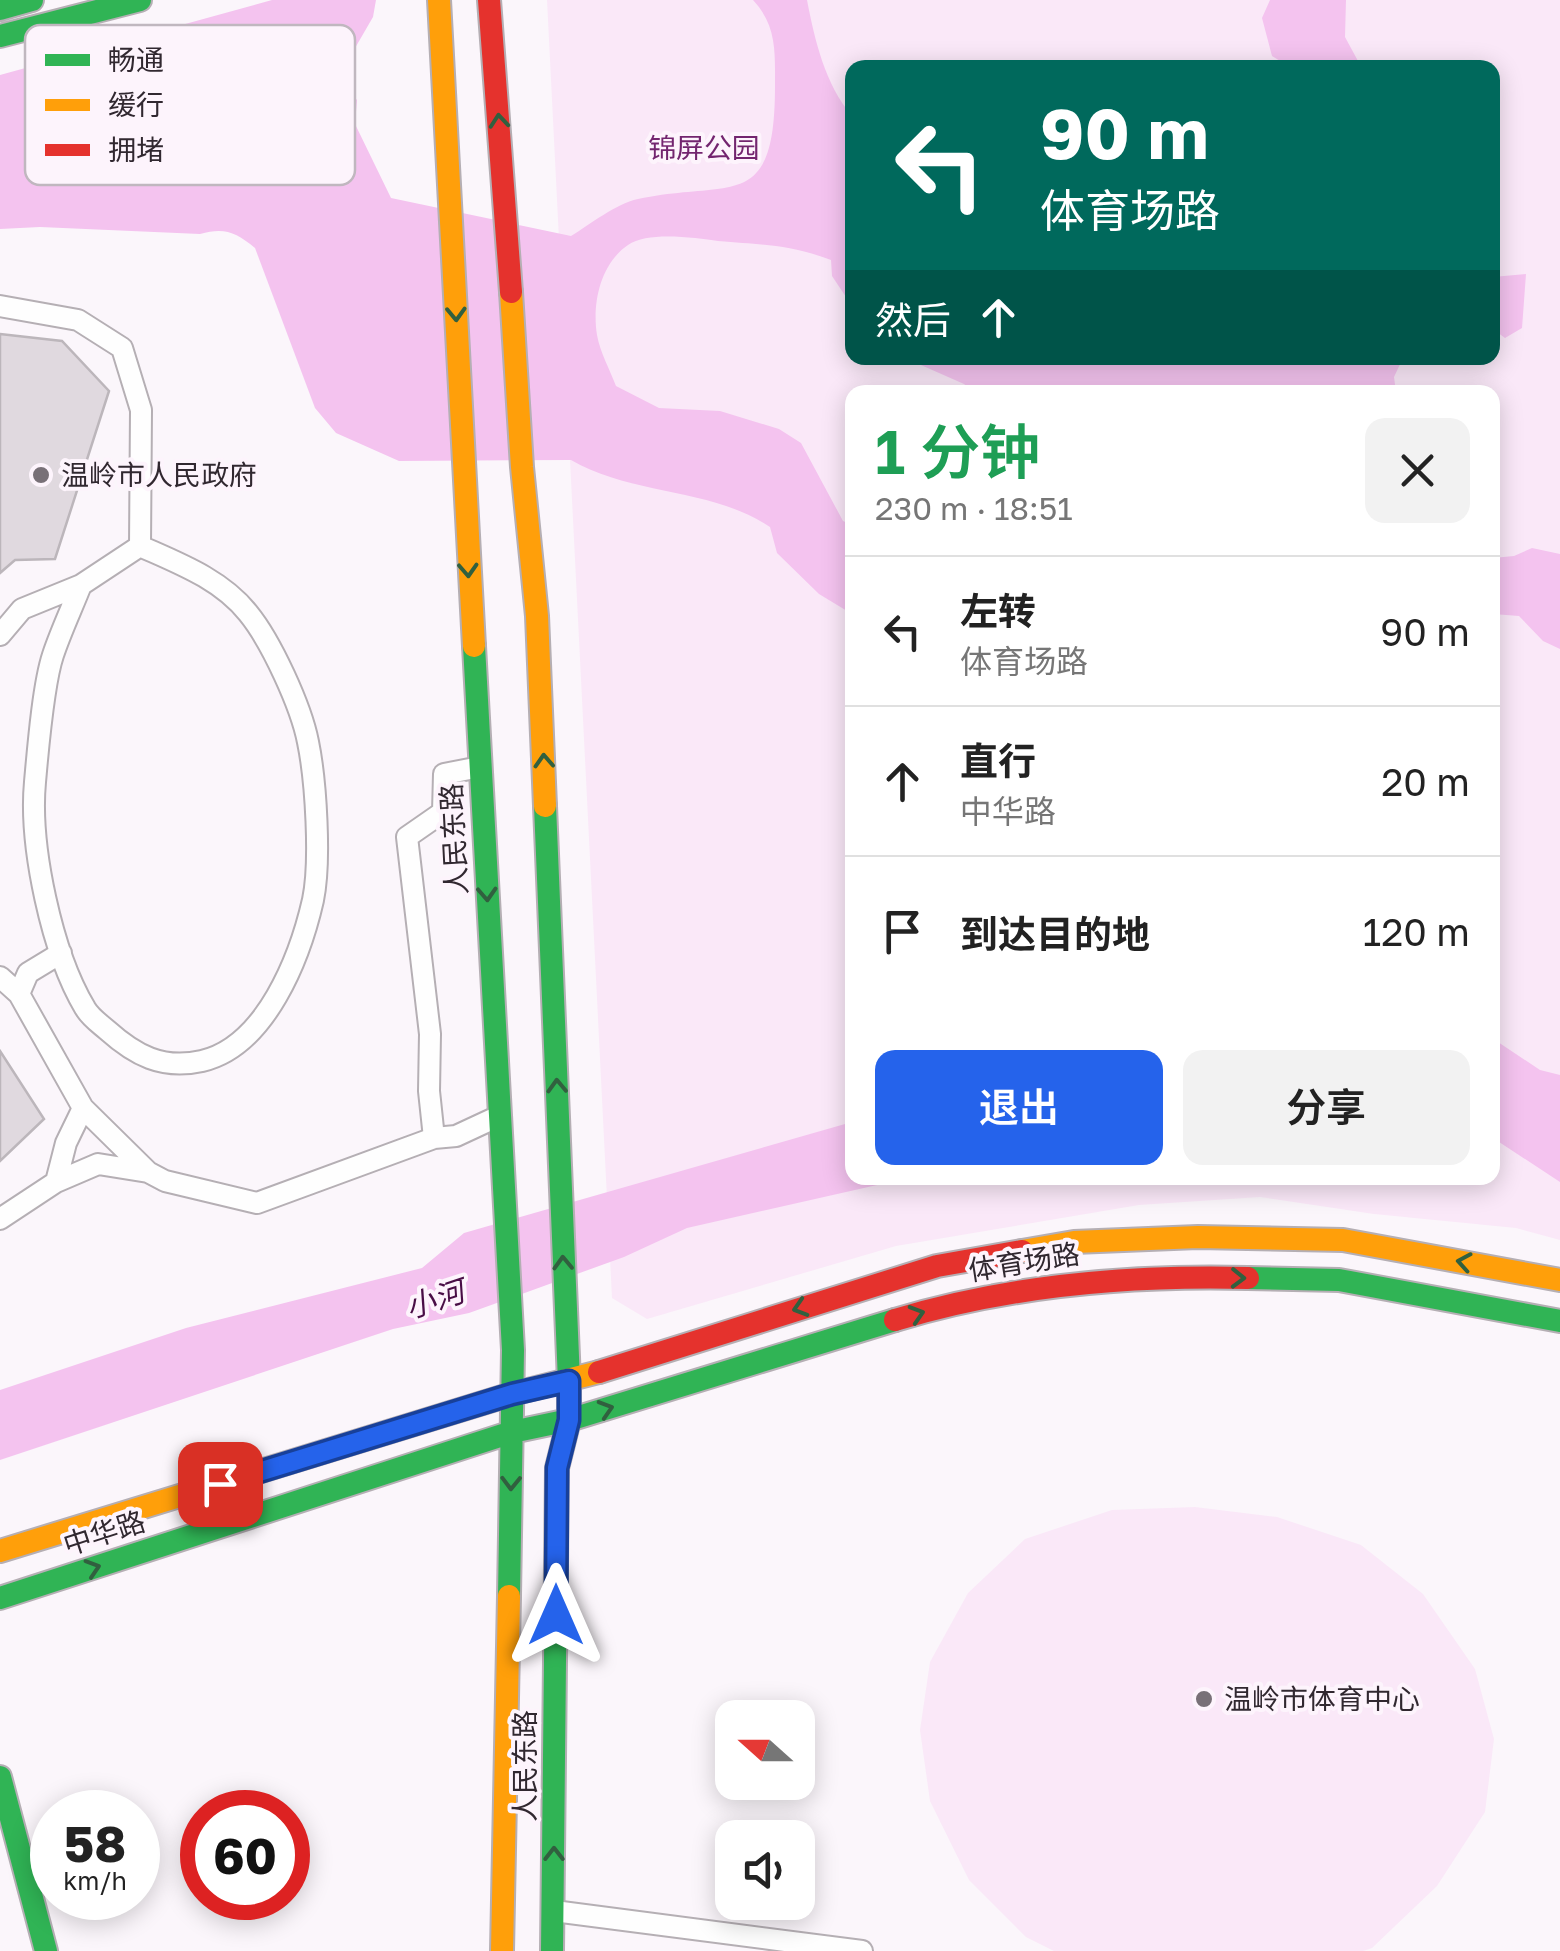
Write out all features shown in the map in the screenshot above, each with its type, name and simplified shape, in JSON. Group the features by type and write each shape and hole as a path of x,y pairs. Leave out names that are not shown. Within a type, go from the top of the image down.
{"main road":[{"path":"0,9 32,0"},
{"path":"43,25 140,0"},
{"name":"人民东路","path":"439,0 513,1350 502,1951"},
{"name":"人民东路","path":"488,0 508,218 522,467 537,616 569,1381 569,1420 557,1468 552,1951"},
{"path":"0,36 25,30"},
{"name":"体育场路","path":"512,1394 569,1381 937,1266 1074,1242 1198,1237 1343,1240 1560,1280"},
{"name":"体育场路","path":"512,1432 569,1420 946,1305 1078,1282 1199,1277 1339,1280 1560,1321"},
{"name":"中华路","path":"0,1551 512,1394"},
{"name":"中华路","path":"0,1598 512,1432"},
{"path":"0,1777 46,1951"}],"street":[{"path":"0,306 78,320 122,348 141,410 140,546"},
{"path":"0,634 22,609 81,585 140,546"},
{"path":"81,585 51,658 34,786 40,876 61,953 86,1011 130,1052 161,1064 203,1060 230,1047 263,1018 288,977 313,899 318,852 308,741 273,650 246,610 203,574 140,546"},
{"path":"434,1138 429,1092 430,1034 407,837 443,812 444,774 480,767"},
{"path":"19,994 28,973 61,953"},
{"path":"0,978 19,994 82,1108 148,1172"},
{"path":"56,1182 66,1143 82,1108"},
{"path":"0,1219 56,1182 98,1164 148,1172 166,1181 257,1202 434,1138 456,1136 499,1116"},
{"path":"554,1910 862,1951"}],"green space":[{"name":"锦屏公园","path":"547,0 1560,0 1560,1240 1516,1228 1374,1214 1260,1197 1139,1205 896,1246 647,1319 612,1298"},
{"name":"温岭市体育中心","path":"1195,1507 1277,1517 1361,1545 1423,1594 1475,1669 1494,1739 1485,1812 1437,1886 1372,1948 1054,1951 1026,1937 969,1880 930,1801 920,1730 930,1662 968,1593 1025,1539 1112,1510"}],"water":[{"path":"272,0 376,0 373,17 355,48 355,25 181,25"},
{"path":"753,0 807,0 828,76 845,107 845,296 832,276 831,260 802,251 685,237 647,238 628,245 611,263 597,298 596,323 600,348 616,386 659,408 720,411 779,429 801,443 845,522 845,610 819,594 777,553 770,527 722,505 620,480 571,460 399,461 336,433 315,408 255,248 236,235 223,231 200,234 0,229 0,75 25,68 25,185 355,185 355,124 391,198 571,236 629,202 723,188 742,183 756,173 767,155 773,127 775,62 771,30"},
{"path":"1270,0 1346,0 1345,37 1357,60 1279,60 1272,56 1262,18"},
{"path":"1526,274 1522,328 1505,338 1500,334 1500,276"},
{"path":"921,365 1400,365 1395,385 964,384"},
{"path":"1532,548 1560,554 1560,649 1543,641 1519,616 1500,615 1500,557"},
{"path":"1500,1043 1540,1070 1560,1075 1560,1182 1500,1143"},
{"name":"小河","path":"845,1124 845,1185 877,1185 687,1228 624,1257 469,1313 393,1329 0,1460 0,1390 186,1328 422,1268 464,1233"}],"building":[{"name":"温岭市人民政府","path":"0,334 62,341 109,391 55,559 15,560 0,573"},
{"path":"0,1051 44,1119 0,1161"}],"traffic: fast":[{"path":"0,9 32,0"},
{"path":"43,25 140,0"},
{"path":"0,36 25,30"},
{"path":"474,646 513,1350 509,1596"},
{"path":"545,806 569,1381 569,1420 557,1468 552,1951"},
{"path":"1248,1278 1339,1280 1560,1321"},
{"path":"0,1598 512,1432 569,1420 895,1320"},
{"path":"0,1777 46,1951"}],"traffic: slow":[{"path":"439,0 474,646"},
{"path":"511,292 522,467 537,616 545,806"},
{"path":"1022,1251 1074,1242 1198,1237 1343,1240 1560,1280"},
{"path":"0,1551 512,1394 599,1372"},
{"path":"502,1951 509,1596"}],"traffic: jam":[{"path":"489,0 511,292"},
{"path":"599,1372 937,1266 1022,1251"},
{"path":"895,1320 982,1298 1070,1285 1158,1278 1248,1278"}],"place":[{"name":"温岭市人民政府","path":"41,475"},
{"name":"温岭市体育中心","path":"1204,1699"}],"route":[{"path":"220,1484 512,1394 569,1381 569,1420 557,1468 556,1615"}]}
